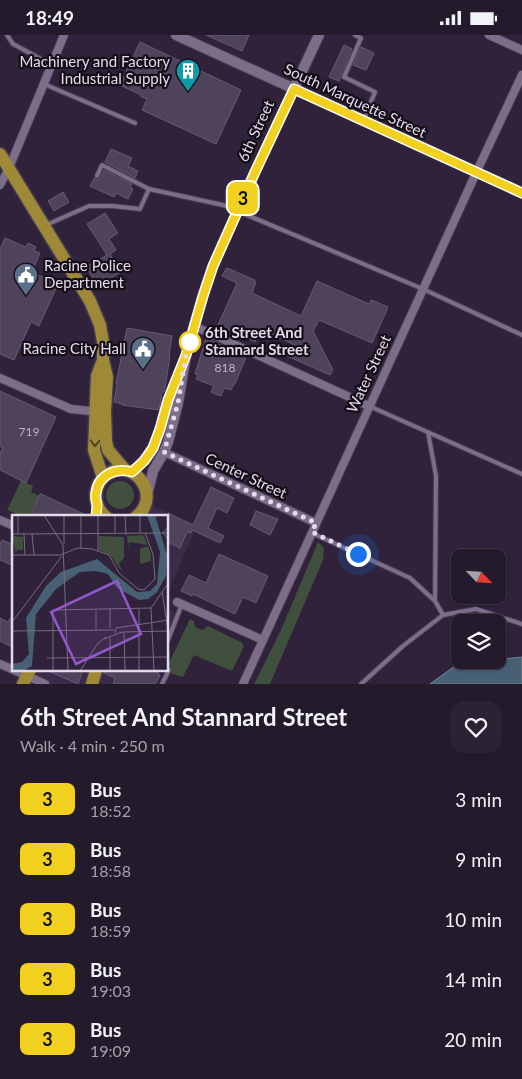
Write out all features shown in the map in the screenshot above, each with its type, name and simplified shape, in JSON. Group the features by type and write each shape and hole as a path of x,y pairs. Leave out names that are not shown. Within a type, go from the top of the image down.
{"main road":[{"path":"0,154 90,301 102,333 103,360 107,377 94,451 103,478"},
{"path":"101,412 108,450 128,471 140,477 145,486 147,495 142,511 138,515"},
{"path":"96,510 97,487 103,478 113,471 128,471"},
{"path":"92,684 96,671"}],"street":[{"path":"0,185 9,168 64,35"},
{"name":"South Marquette Street","path":"176,35 522,193"},
{"name":"6th Street","path":"147,495 153,471 164,452 178,403 186,355 213,266 319,35"},
{"path":"489,35 522,50"},
{"name":"Water Street","path":"243,684 522,75"},
{"path":"194,326 369,406"},
{"name":"6th Street","path":"128,471 144,461 153,448 168,400 186,355"},
{"path":"0,378 71,409 101,412"},
{"name":"Center Street","path":"164,452 316,523"},
{"path":"0,520 12,525"},
{"path":"180,603 263,640"},
{"path":"0,664 12,669"},
{"path":"26,677 45,684"}],"lane":[{"path":"7,35 12,44 52,65"},
{"path":"355,35 362,38 344,77 375,92 363,121"},
{"path":"44,84 135,123"},
{"path":"97,176 102,165 149,189 223,205 423,289 522,335"},
{"path":"44,226 89,206 140,209 149,189"},
{"path":"369,406 522,475"},
{"path":"428,432 436,476 435,601"},
{"path":"312,532 410,579 435,601 443,615"},
{"path":"169,636 180,603"},
{"path":"361,684 403,646 443,615 476,609 522,624"},
{"path":"162,684 168,671"}],"shaded area":[{"path":"151,505 197,526 169,590 169,515 146,515"},
{"path":"169,609 175,612 169,631"},
{"path":"38,671 155,671 162,675 158,684 32,684"}],"green space":[{"path":"21,481 33,486 31,492 39,496 30,515 19,515 7,510"},
{"path":"120,481 130,485 134,495 130,505 120,509 110,505 106,495 110,485"},
{"path":"318,542 324,548 323,560 270,684 254,684 281,630"},
{"path":"190,619 194,621 195,627 202,630 208,626 243,643 242,645 244,646 232,671 194,655 183,677 172,674 169,663"}],"water":[{"path":"522,657 522,684 430,684 451,669 506,669 506,659"}],"building":[{"path":"206,35 249,35 242,51"},
{"name":"Machinery and Factory Industrial Supply","path":"140,42 241,90 216,144 142,110 147,99 120,85"},
{"path":"344,45 352,49 339,81 329,77"},
{"path":"361,47 374,53 366,70 353,65"},
{"path":"111,149 132,158 128,166 138,171 135,178 105,162"},
{"path":"104,170 132,184 130,187 133,189 128,199 116,193 114,197 90,186 94,178 100,179"},
{"path":"63,192 69,202 54,211 48,201"},
{"path":"105,213 118,233 109,239 116,250 110,254 121,272 98,286 86,267 107,255 87,224"},
{"name":"Racine Police Department","path":"5,238 26,247 28,243 36,247 34,251 40,253 32,272 58,284 39,326 31,322 14,360 0,354 0,249"},
{"path":"227,268 255,280 252,293 301,316 317,281 369,304 371,300 388,307 372,343 319,320 313,331 333,370 330,375 287,356 293,344 261,330 255,342 218,325 237,283 222,276"},
{"name":"Racine City Hall","path":"127,328 172,336 165,388 164,392 162,392 159,410 122,405 114,402"},
{"path":"206,338 246,357 235,384 231,390 224,388 221,396 211,392 214,386 196,379 198,375 195,374"},
{"path":"0,391 56,417 26,483 0,470 0,453 3,448 0,446"},
{"path":"211,487 234,498 227,513 217,508 208,528 224,536 220,543 192,530 191,533 187,532 180,548 169,542 168,513 193,525"},
{"path":"41,494 86,515 31,515"},
{"path":"256,511 278,519 270,535 250,525"},
{"path":"2,540 12,544 12,565 0,560 0,544"},
{"path":"219,554 268,576 256,603 243,597 235,614 193,594 192,596 181,591 189,575 206,583"},
{"path":"12,616 12,647 0,641 0,618 8,622"},
{"path":"48,671 83,671 78,684"},
{"path":"104,671 156,671 160,675 155,684 113,684 115,678 104,673"}],"bus line":[{"name":"3","path":"96,515 96,495 99,482 113,471 125,470 132,472 144,461 153,448 168,400 186,355 213,266 294,89 522,193"}],"place":[{"name":"Machinery and Factory Industrial Supply","path":"188,92"},
{"name":"Racine Police Department","path":"26,296"},
{"name":"6th Street And Stannard Street","path":"190,342"},
{"name":"Racine City Hall","path":"143,370"}],"route":[{"path":"190,342 191,336 178,403 164,452 316,523 312,532 358,554"}]}
